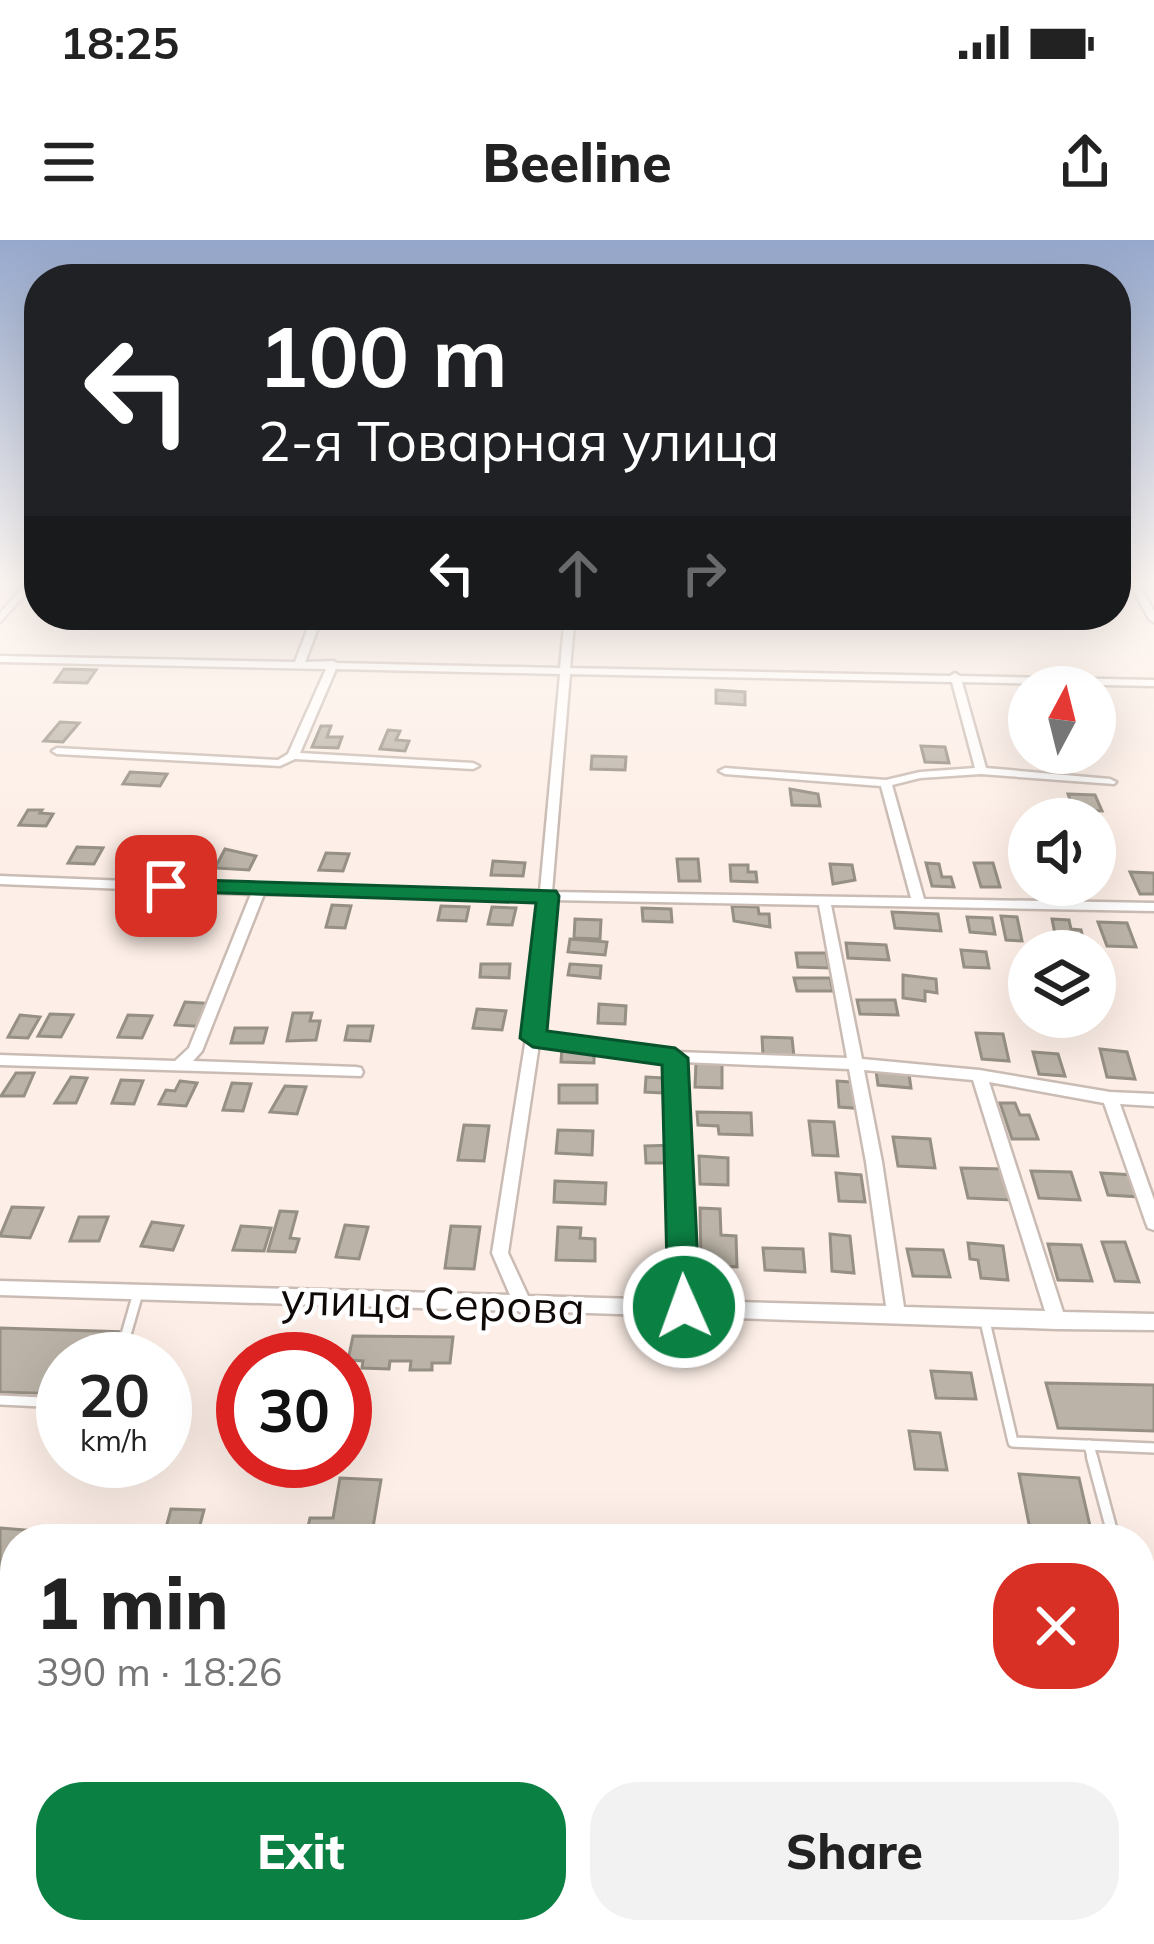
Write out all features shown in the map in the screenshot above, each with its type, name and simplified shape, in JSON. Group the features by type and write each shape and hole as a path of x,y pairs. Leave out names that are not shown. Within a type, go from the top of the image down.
{"street":[{"path":"31,659 1154,683"},
{"path":"300,663 302,659"},
{"path":"524,1306 500,1253 533,1038 565,659"},
{"path":"293,756 334,664"},
{"path":"955,676 981,771"},
{"path":"57,751 280,763 293,756 473,766"},
{"path":"724,770 886,783 920,775 981,771 1110,782"},
{"path":"886,783 919,900"},
{"path":"0,880 259,890 1154,907"},
{"path":"178,1066 195,1051 259,890"},
{"path":"824,899 874,1162 896,1316"},
{"path":"533,1038 675,1058 979,1075 1110,1099 1154,1100"},
{"path":"675,1058 684,1307"},
{"path":"0,1060 356,1072"},
{"path":"979,1075 1058,1321"},
{"path":"1110,1099 1154,1223"},
{"name":"улица Серова","path":"0,1288 1154,1322"}],"lane":[{"path":"126,1332 138,1294"},
{"path":"983,1315 1013,1442 1154,1448"},
{"path":"0,1400 36,1402"},
{"path":"1089,1445 1110,1524"}],"building":[{"path":"64,669 96,670 87,683 55,682"},
{"path":"716,690 745,692 745,705 716,703"},
{"path":"60,722 79,723 63,742 44,741"},
{"path":"321,726 331,726 327,737 342,737 338,748 312,747"},
{"path":"388,730 400,731 396,740 409,741 405,751 380,749"},
{"path":"921,746 945,747 949,763 925,762"},
{"path":"592,756 626,757 625,770 591,769"},
{"path":"130,772 167,774 160,786 123,784"},
{"path":"790,789 818,794 820,806 792,805"},
{"path":"1068,794 1096,798 1070,798"},
{"path":"28,810 53,814 46,826 19,825"},
{"path":"77,847 103,848 94,864 68,863"},
{"path":"225,849 256,856 249,870 215,868"},
{"path":"326,853 349,854 343,871 319,870"},
{"path":"677,859 698,859 700,881 679,881"},
{"path":"493,861 525,863 523,876 491,875"},
{"path":"926,863 939,864 942,877 951,877 954,887 932,886"},
{"path":"974,863 993,863 1000,887 981,887"},
{"path":"830,864 852,865 855,880 833,884"},
{"path":"730,865 748,865 748,872 756,872 757,882 731,881"},
{"path":"1130,872 1154,873 1154,894 1140,894"},
{"path":"134,901 153,902 141,925 121,924"},
{"path":"332,905 351,906 345,928 326,927"},
{"path":"441,906 469,907 466,921 438,920"},
{"path":"732,906 758,907 759,914 769,914 770,927 734,921"},
{"path":"492,907 516,908 512,925 488,924"},
{"path":"642,908 671,909 672,922 643,921"},
{"path":"892,912 938,914 941,931 895,928"},
{"path":"1001,916 1017,917 1020,930 1008,930 1006,940"},
{"path":"967,917 992,918 995,934 970,932"},
{"path":"575,919 601,920 600,939 574,938"},
{"path":"1052,919 1069,920 1071,929 1081,930 1054,930"},
{"path":"1098,922 1127,923 1136,947 1116,946 1116,930 1101,930"},
{"path":"570,939 607,942 605,955 568,952"},
{"path":"846,943 886,945 889,960 848,958"},
{"path":"961,950 986,952 989,968 964,967"},
{"path":"796,953 826,953 829,968 798,967"},
{"path":"481,964 510,964 509,978 480,977"},
{"path":"570,964 601,966 600,978 568,975"},
{"path":"903,975 936,979 937,993 925,991 925,1001 903,998"},
{"path":"794,978 830,978 833,991 797,991"},
{"path":"857,1000 895,1000 898,1015 860,1014"},
{"path":"185,1002 219,1004 209,1027 175,1025"},
{"path":"599,1004 626,1006 625,1024 598,1023"},
{"path":"477,1009 506,1011 502,1030 473,1028"},
{"path":"293,1013 312,1013 310,1021 320,1021 316,1040 287,1041"},
{"path":"50,1014 73,1015 61,1037 38,1036"},
{"path":"20,1015 40,1017 28,1038 8,1037"},
{"path":"128,1015 152,1016 142,1038 118,1037"},
{"path":"348,1026 373,1026 370,1041 345,1040"},
{"path":"235,1028 267,1028 263,1043 231,1043"},
{"path":"976,1033 1003,1034 1009,1061 982,1059"},
{"path":"762,1037 792,1038 794,1057 763,1055"},
{"path":"562,1047 594,1048 594,1063 561,1062"},
{"path":"1100,1049 1127,1052 1135,1079 1107,1077"},
{"path":"1033,1052 1058,1054 1065,1076 1039,1074"},
{"path":"696,1063 722,1064 722,1088 695,1087"},
{"path":"876,1071 909,1074 911,1088 878,1085"},
{"path":"16,1073 34,1073 24,1096 1,1096"},
{"path":"71,1077 87,1078 76,1103 55,1103"},
{"path":"646,1077 681,1079 681,1094 645,1092"},
{"path":"121,1080 143,1081 134,1104 112,1103"},
{"path":"180,1081 197,1083 186,1106 159,1104 166,1090 175,1091"},
{"path":"837,1081 864,1083 867,1109 839,1107"},
{"path":"232,1083 251,1084 243,1111 223,1110"},
{"path":"559,1085 597,1085 597,1103 559,1103"},
{"path":"285,1086 306,1087 297,1114 270,1112"},
{"path":"1000,1103 1015,1103 1020,1115 1029,1115 1038,1139 1012,1139"},
{"path":"697,1112 751,1113 752,1135 719,1134 718,1126 698,1125"},
{"path":"809,1121 834,1122 838,1156 813,1155"},
{"path":"464,1125 489,1126 484,1161 458,1160"},
{"path":"558,1130 593,1131 592,1155 556,1153"},
{"path":"893,1137 930,1139 935,1168 898,1166"},
{"path":"677,1145 679,1163 646,1163 645,1146"},
{"path":"699,1156 728,1158 728,1185 700,1184"},
{"path":"961,1168 1003,1169 1011,1200 968,1198"},
{"path":"1031,1171 1071,1172 1080,1200 1039,1198"},
{"path":"836,1173 861,1175 865,1202 839,1201"},
{"path":"1101,1173 1134,1175 1141,1197 1108,1195"},
{"path":"555,1181 606,1183 605,1204 554,1202"},
{"path":"12,1207 43,1208 30,1238 0,1236"},
{"path":"700,1208 720,1209 721,1235 736,1236 737,1267 701,1265"},
{"path":"280,1211 297,1212 290,1238 299,1239 295,1252 268,1251"},
{"path":"79,1217 108,1217 99,1241 70,1241"},
{"path":"152,1222 183,1226 173,1250 141,1246"},
{"path":"345,1225 368,1227 359,1259 336,1257"},
{"path":"241,1226 271,1228 264,1251 233,1250"},
{"path":"451,1226 480,1227 474,1269 445,1268"},
{"path":"558,1227 581,1228 580,1238 595,1239 595,1261 556,1260"},
{"path":"830,1234 850,1236 854,1273 832,1271"},
{"path":"1102,1242 1125,1242 1139,1282 1115,1281"},
{"path":"968,1243 1003,1246 1008,1280 981,1278 978,1260 970,1259"},
{"path":"1048,1244 1081,1245 1092,1281 1058,1280"},
{"path":"763,1248 803,1249 805,1272 765,1270"},
{"path":"907,1249 943,1250 950,1277 913,1276"},
{"path":"0,1328 128,1332 36,1332 36,1393 0,1392"},
{"path":"372,1336 453,1337 450,1363 432,1363 432,1370 410,1370 411,1361 390,1361 389,1369 372,1368"},
{"path":"931,1371 971,1373 976,1399 936,1398"},
{"path":"1046,1383 1154,1385 1154,1431 1058,1428"},
{"path":"909,1431 940,1433 947,1470 915,1469"},
{"path":"1019,1474 1079,1478 1090,1524 1029,1524"},
{"path":"372,1480 381,1480 374,1524 309,1524 310,1518 333,1518 338,1488 372,1488"},
{"path":"171,1509 204,1510 200,1524 167,1524"}],"route":[{"path":"166,886 548,896 533,1038 675,1058 684,1307"}]}
